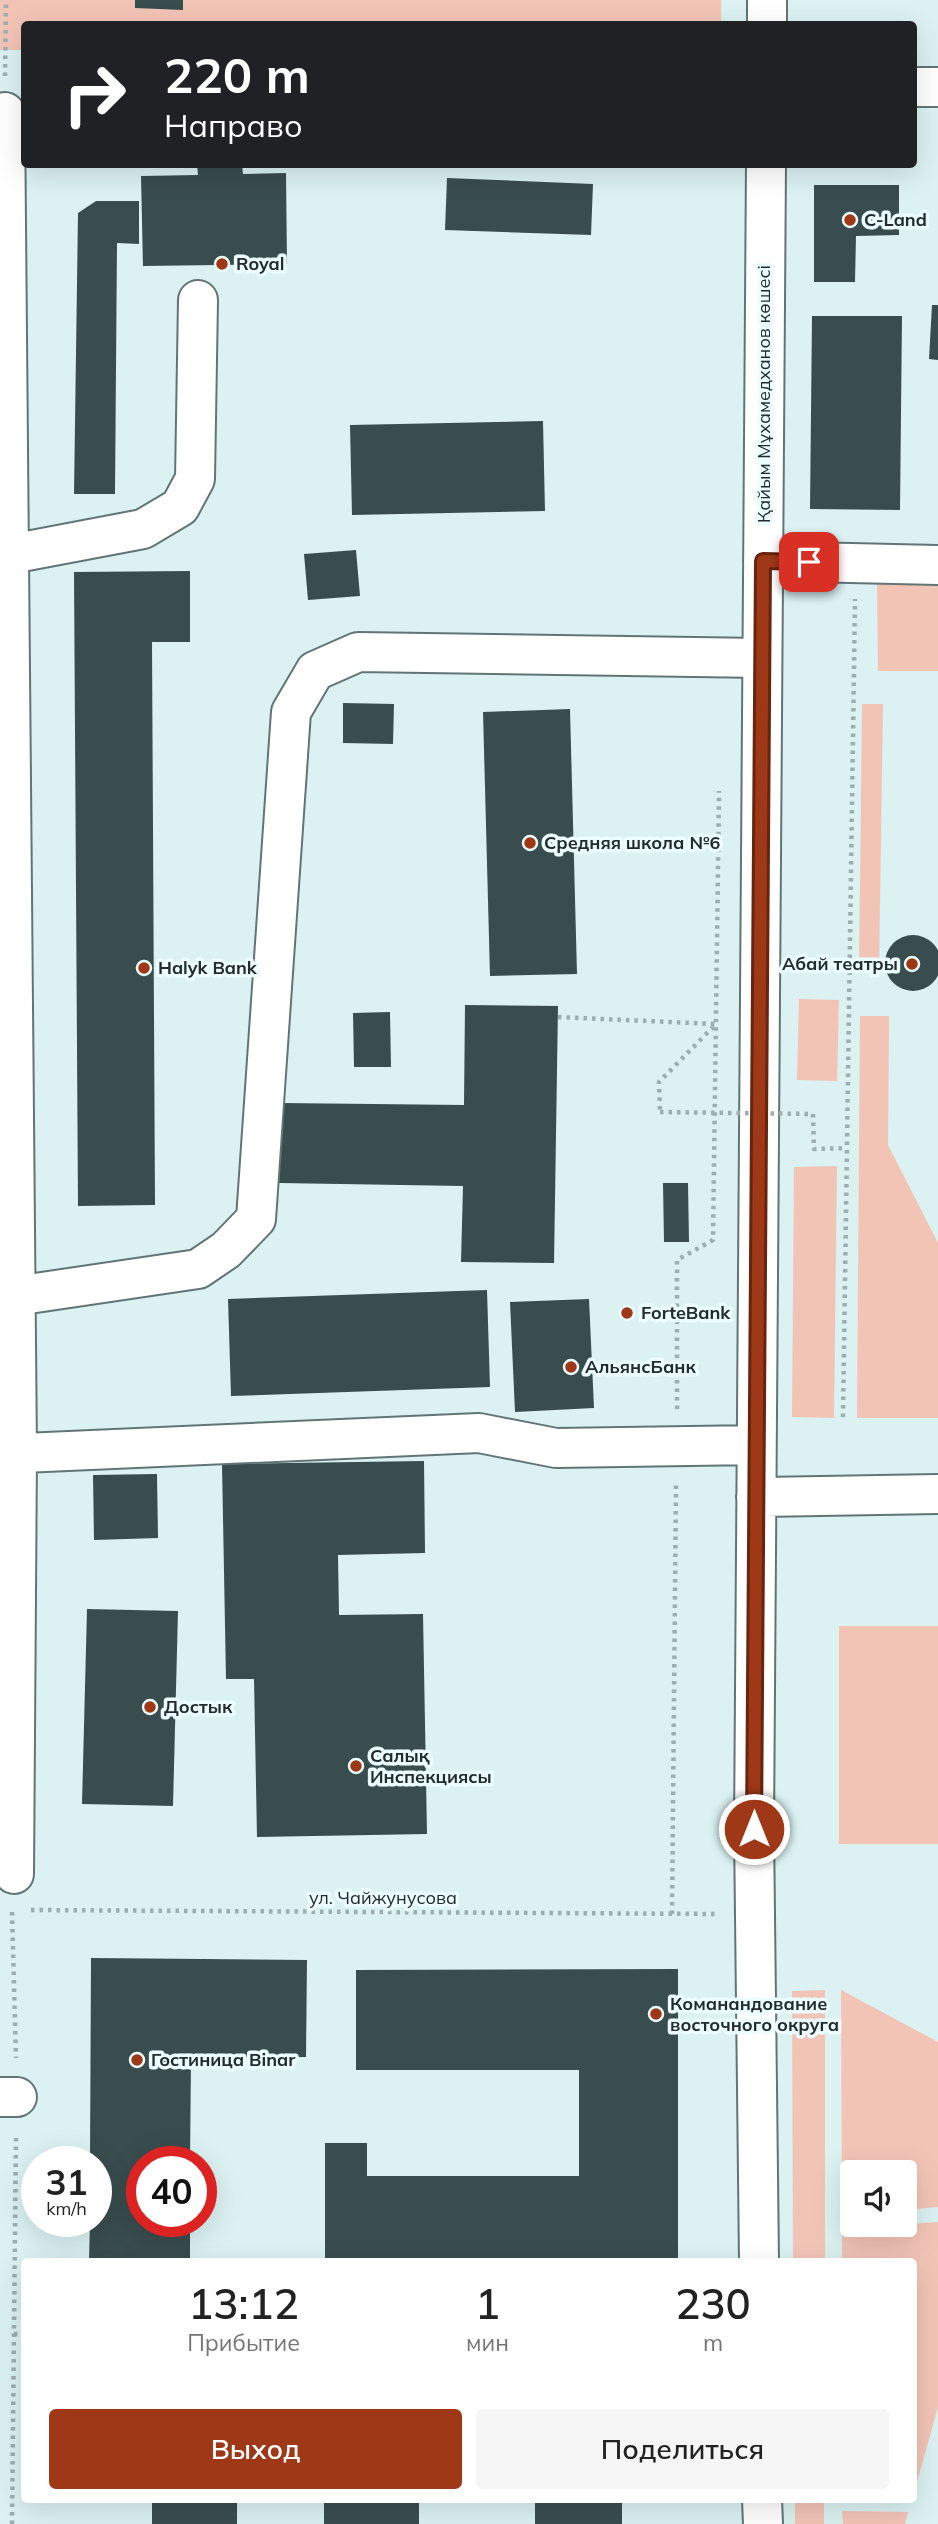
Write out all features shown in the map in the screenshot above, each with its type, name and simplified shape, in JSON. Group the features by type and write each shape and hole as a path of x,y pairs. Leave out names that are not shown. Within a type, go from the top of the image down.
{"street":[{"path":"766,21 767,0"},
{"path":"917,87 938,87"},
{"path":"10,112 4,555 15,1296 8,1454 13,1892"},
{"name":"Қайым Мұхамедханов көшесі","path":"759,2258 755,1915 756,1445 766,168"},
{"path":"4,555 143,529 180,507 195,479 198,300"},
{"path":"763,561 938,565"},
{"path":"15,1296 198,1269 226,1250 256,1219 291,712 315,671 358,652 762,658"},
{"path":"8,1454 479,1433 556,1448 756,1445"},
{"path":"756,1497 938,1494"},
{"path":"762,2503 763,2524"}],"path":[{"path":"6,0 10,112"},
{"path":"843,1417 855,563"},
{"path":"672,1914 677,1260 713,1240 720,779"},
{"path":"558,1017 716,1024"},
{"path":"716,1024 659,1082 660,1112 813,1114 814,1149 847,1148"},
{"path":"12,2524 14,2334 8,2097 13,1892"},
{"name":"ул. Чайжунусова","path":"26,1910 755,1915"},
{"path":"14,2334 21,2334"}],"shaded area":[{"path":"0,0 721,0 721,21 21,21 21,50 0,50"},
{"path":"877,584 938,584 938,671 878,671"},
{"path":"862,704 883,704 879,971 859,971"},
{"path":"799,999 839,1000 837,1081 797,1080"},
{"path":"860,1016 889,1016 888,1145 938,1243 938,1418 857,1418"},
{"path":"837,1166 834,1418 792,1417 794,1167"},
{"path":"839,1626 938,1626 938,1844 839,1844"},
{"path":"825,1990 825,2258 793,2258 792,1991"},
{"path":"841,1990 938,2042 938,2207 917,2209 917,2160 842,2160"},
{"path":"938,2222 938,2407 917,2482 917,2258 842,2258 842,2237 917,2237 917,2224"},
{"path":"795,2503 824,2503 824,2524 795,2524"},
{"path":"842,2511 908,2512 905,2524 843,2524"}],"building":[{"path":"135,0 183,0 183,10 135,8"},
{"path":"197,168 242,168 243,174 286,173 287,264 143,266 141,176 198,175"},
{"path":"447,178 593,184 591,235 445,230"},
{"path":"814,185 899,185 899,235 856,236 855,282 814,282"},
{"path":"96,201 139,201 139,244 117,243 115,494 74,494 78,213"},
{"path":"932,305 938,305 938,360 929,359"},
{"path":"812,316 902,316 900,510 810,509"},
{"path":"543,421 545,511 352,515 350,425"},
{"path":"356,550 360,596 308,600 304,554"},
{"path":"190,571 190,642 152,642 155,1205 78,1206 74,572"},
{"path":"343,703 394,704 393,744 343,743"},
{"name":"Средняя школа №6","path":"570,709 577,974 490,976 483,712"},
{"name":"Абай театры","path":"913,935 924,937 939,952 939,974 933,983 924,989 913,991 902,989 893,983 887,974 885,963 887,952 893,943 902,937"},
{"path":"465,1005 558,1006 554,1263 461,1262 463,1186 279,1183 280,1103 464,1105"},
{"path":"390,1012 391,1067 354,1067 353,1013"},
{"path":"663,1183 688,1183 689,1242 664,1242"},
{"path":"487,1290 490,1387 231,1396 228,1299"},
{"path":"589,1299 594,1408 515,1412 510,1302"},
{"path":"424,1461 425,1553 338,1555 339,1615 423,1614 427,1834 257,1837 254,1679 226,1679 222,1464"},
{"path":"157,1474 158,1538 94,1540 93,1475"},
{"path":"87,1609 178,1611 173,1806 82,1804"},
{"path":"91,1958 307,1960 306,2057 191,2057 190,2146 126,2146 126,2237 190,2237 190,2258 89,2258 90,2237 112,2237 112,2146 90,2146"},
{"path":"678,1969 678,2258 325,2258 325,2143 367,2143 367,2176 579,2176 579,2070 356,2070 356,1970"},
{"path":"152,2503 237,2503 237,2524 152,2524"},
{"path":"324,2503 419,2503 419,2524 324,2524"},
{"path":"535,2503 622,2503 622,2524 535,2524"}],"place":[{"name":"C-Land","path":"850,220"},
{"name":"Royal","path":"222,264"},
{"name":"Средняя школа №6","path":"530,843"},
{"name":"Абай театры","path":"912,964"},
{"name":"Halyk Bank","path":"144,968"},
{"name":"ForteBank","path":"627,1313"},
{"name":"АльянсБанк","path":"571,1367"},
{"name":"Достык","path":"150,1707"},
{"name":"Салық Инспекциясы","path":"356,1766"},
{"name":"Команандование восточного округа","path":"656,2014"},
{"name":"Гостиница Binar","path":"137,2060"}],"route":[{"path":"754,1829 763,561 809,562"}]}
